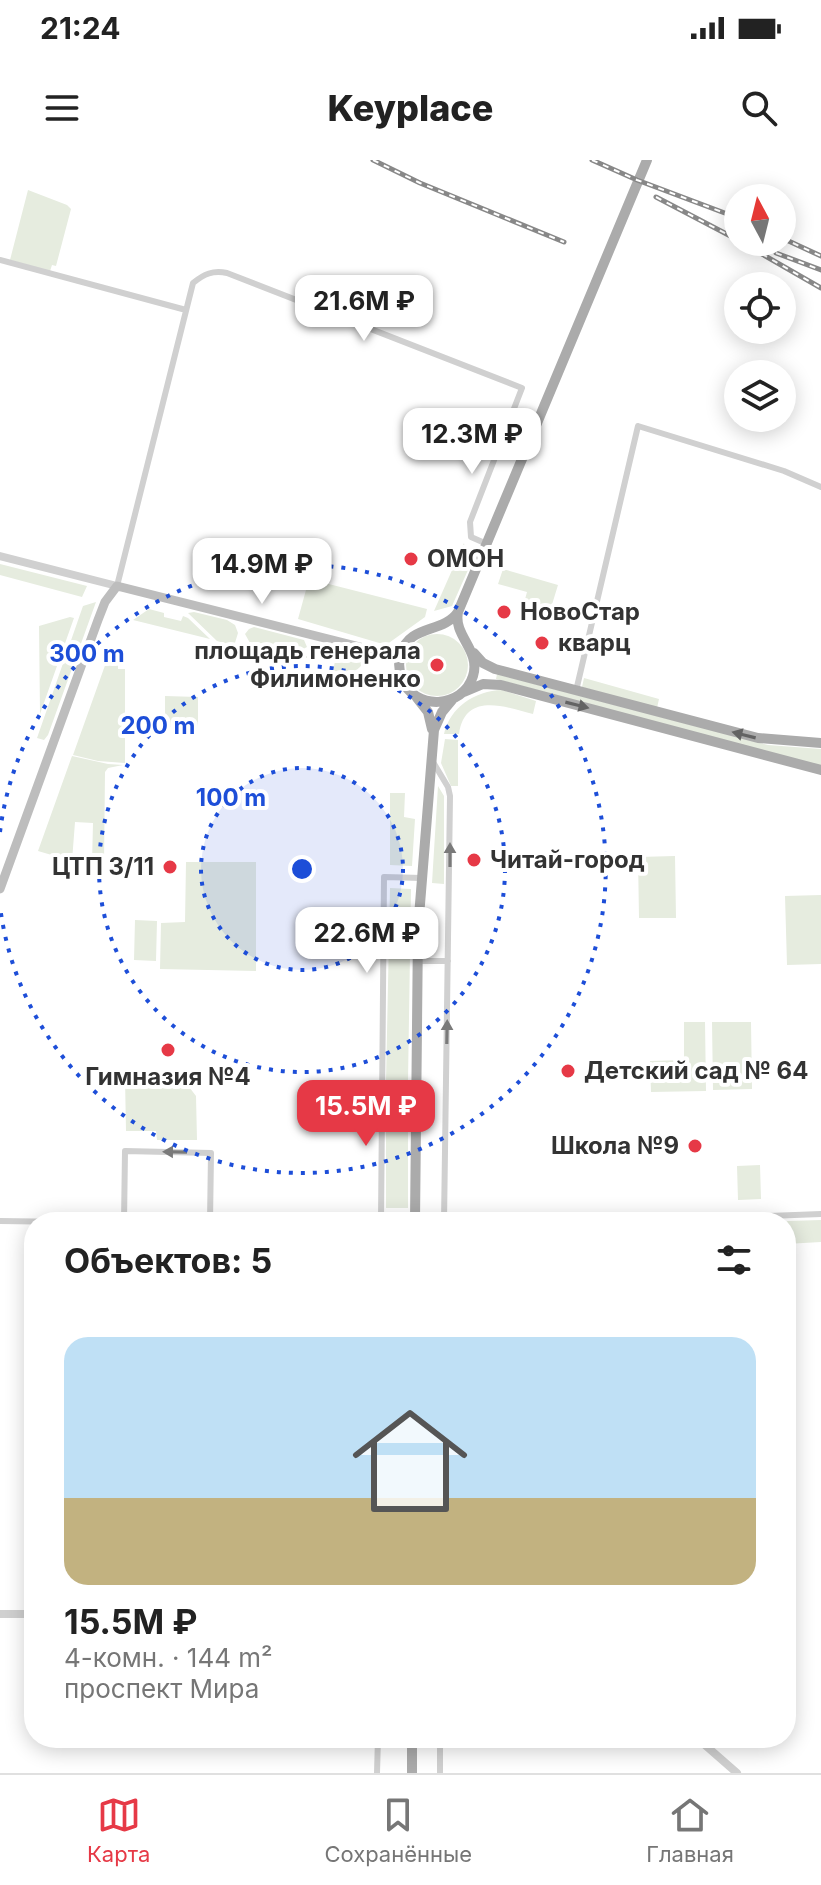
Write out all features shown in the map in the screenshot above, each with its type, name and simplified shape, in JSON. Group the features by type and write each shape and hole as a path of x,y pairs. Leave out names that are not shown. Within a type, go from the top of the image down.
{"main road":[{"path":"647,160 458,612 457,624 479,659 491,667 758,738 821,743"},
{"path":"0,889 98,620 105,602 117,586 400,657"},
{"path":"415,1212 417,961 432,737 428,712 401,677 400,657 409,640 426,629 447,623 458,612"},
{"path":"426,629 447,629 468,644 474,668 470,682 442,712 432,737"},
{"path":"412,694 431,702 445,702 483,684 501,685 821,770"},
{"path":"412,1748 412,1773"}],"street":[{"path":"0,260 186,310"},
{"path":"0,556 117,586 193,283 208,273 227,273 522,388 470,522 471,537 487,544"},
{"path":"576,691 638,426 784,471 821,487"},
{"path":"431,759 450,796 444,1212"},
{"path":"381,1212 384,877 422,878"},
{"path":"417,961 448,961"},
{"path":"124,1212 125,1151 211,1153 210,1212"},
{"path":"796,1215 821,1214"},
{"path":"0,1221 24,1221"},
{"path":"0,1614 24,1614"},
{"path":"377,1773 378,1748"},
{"path":"440,1748 440,1773"},
{"path":"708,1748 737,1773"}],"shaded area":[{"path":"28,190 71,209 56,266 52,265 50,271 10,260"},
{"path":"464,543 468,570 452,606 434,611"},
{"path":"0,564 87,586 82,597 0,575"},
{"path":"503,569 558,585 550,611 524,603 527,592 498,584"},
{"path":"309,579 427,609 425,617 386,645 298,619"},
{"path":"96,602 48,735 44,740 37,738 83,606"},
{"path":"149,609 181,621 183,616 188,618 210,639 133,620"},
{"path":"194,612 235,625 238,633 234,646 217,641 188,613"},
{"path":"74,618 40,714 39,626"},
{"path":"254,627 304,640 307,647 287,651 250,643 245,634"},
{"path":"437,634 459,643 468,665 459,687 437,696 415,687 406,665 415,643"},
{"path":"334,649 367,657 357,670 344,673 333,671 336,656 323,653 306,658"},
{"path":"108,657 118,658 118,669 125,669 125,763 73,755"},
{"path":"497,674 768,745 821,749 821,766 496,679"},
{"path":"584,678 659,699 657,708 582,687"},
{"path":"502,690 536,701 533,714 499,706 478,707 469,712 459,734 444,734 452,716 465,702"},
{"path":"165,696 198,697 198,728 165,727"},
{"path":"445,739 458,740 458,786 451,786 441,763"},
{"path":"72,756 123,765 108,768 105,772 104,863 92,863 93,823 75,822 72,861 38,851"},
{"path":"438,786 444,796 444,884 432,883"},
{"path":"390,793 405,793 404,817 415,819 412,866 390,865"},
{"path":"675,856 676,918 639,918 638,857"},
{"path":"186,862 256,862 256,971 160,969 161,923 185,922"},
{"path":"390,888 411,889 408,1081 386,1081"},
{"path":"821,895 821,964 787,965 785,896"},
{"path":"135,920 157,921 156,961 134,960"},
{"path":"684,1022 705,1022 706,1091 651,1092 650,1061 684,1060"},
{"path":"712,1022 751,1022 752,1089 713,1090"},
{"path":"125,1078 183,1079 196,1096 197,1140 157,1140 156,1131 126,1131"},
{"path":"386,1085 408,1086 408,1208 386,1208"},
{"path":"760,1165 761,1199 738,1200 737,1166"},
{"path":"821,1220 821,1242 796,1243 796,1221"}],"railway":[{"path":"373,160 420,183 564,242"},
{"path":"592,160 724,213"},
{"path":"656,197 724,233"},
{"path":"796,244 821,256"},
{"path":"765,256 821,288"},
{"path":"784,256 821,270"}],"place":[{"name":"ОМОН","path":"411,559"},
{"name":"НовоСтар","path":"504,612"},
{"name":"кварц","path":"542,643"},
{"name":"площадь генерала Филимоненко","path":"437,665"},
{"name":"Читай-город","path":"474,860"},
{"name":"ЦТП 3/11","path":"170,867"},
{"name":"Гимназия №4","path":"168,1050"},
{"name":"Детский сад № 64","path":"568,1071"},
{"name":"Школа №9","path":"695,1146"}]}
